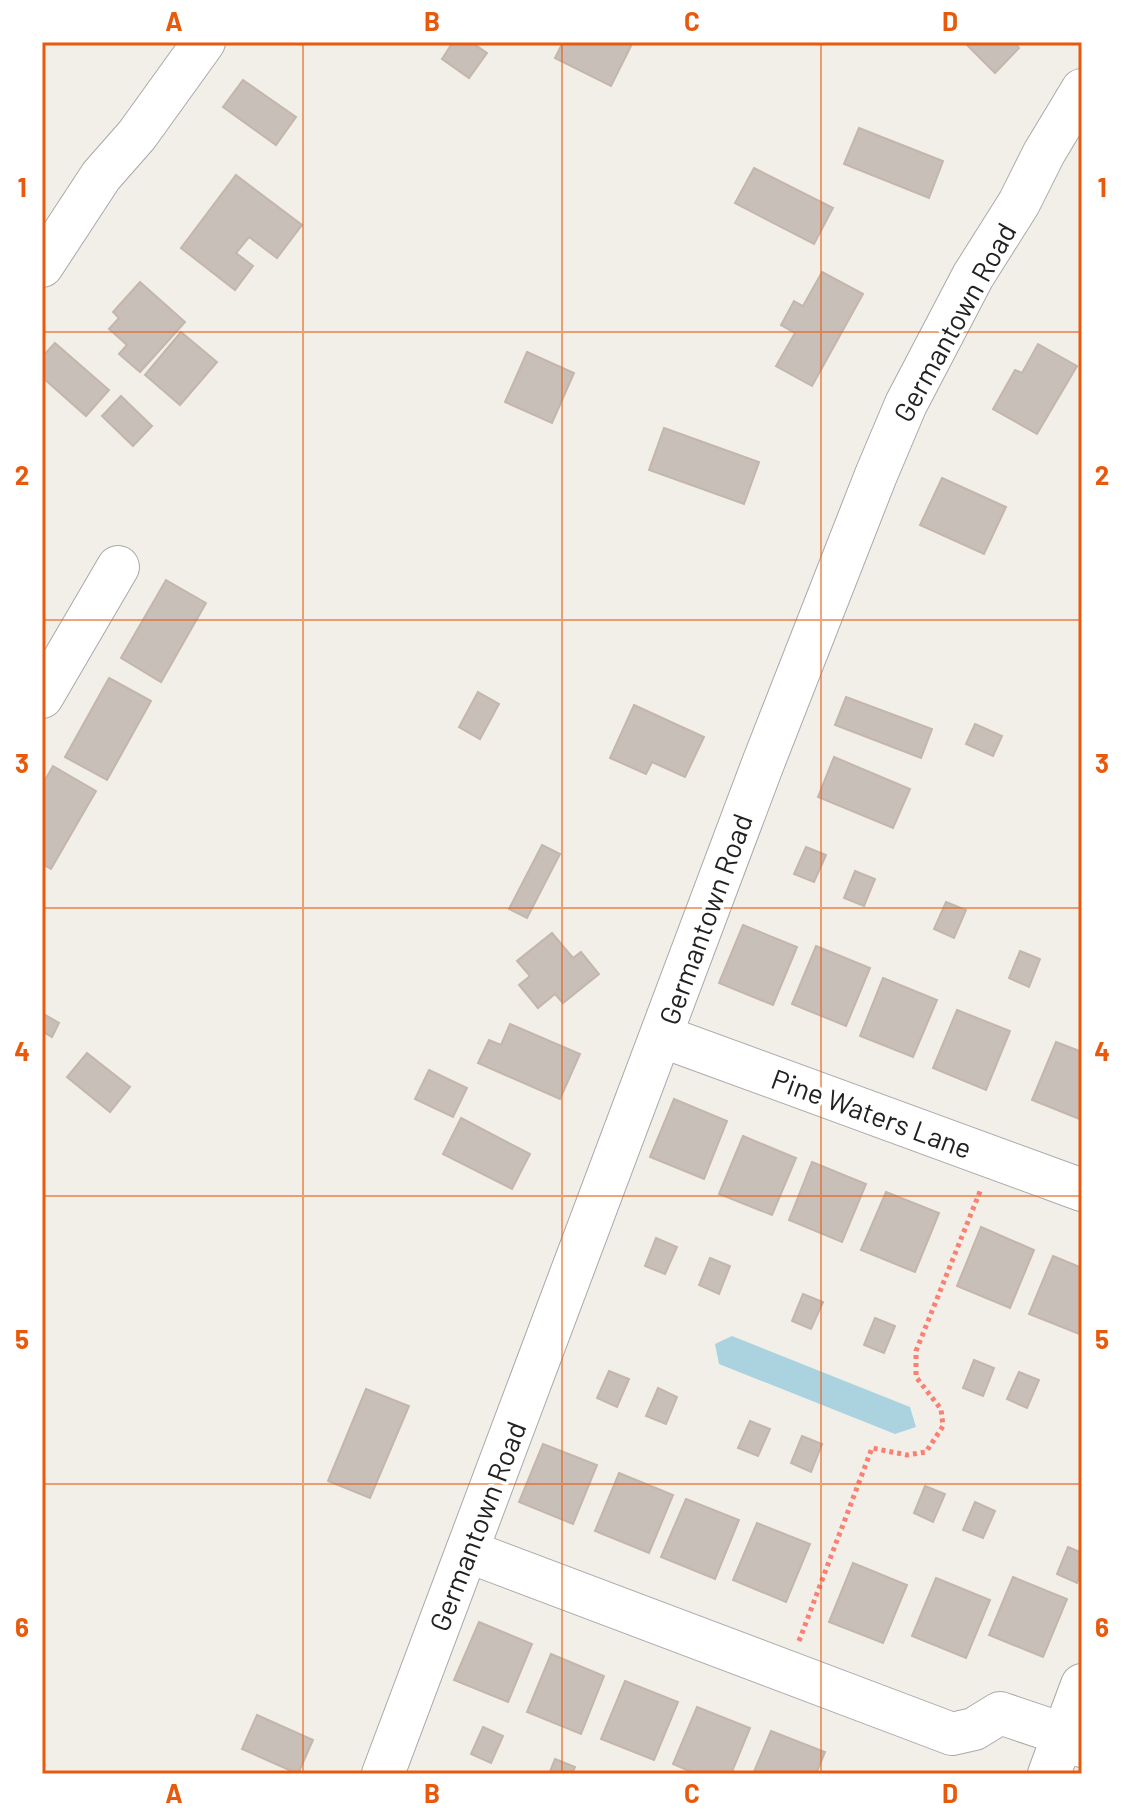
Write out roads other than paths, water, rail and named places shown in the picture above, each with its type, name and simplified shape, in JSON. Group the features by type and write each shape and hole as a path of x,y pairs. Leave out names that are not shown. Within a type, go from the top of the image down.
{"street":[{"path":"42,266 101,176 137,135 204,42"},
{"name":"Germantown Road","path":"383,1774 803,658 906,404 973,276 1019,203 1044,153 1082,90"},
{"path":"42,697 118,567"},
{"name":"Pine Waters Lane","path":"661,1036 1082,1190"},
{"path":"467,1551 952,1734 974,1729 1000,1713 1073,1741"},
{"path":"1049,1774 1073,1741 1082,1685"}],"water":[{"path":"732,1336 910,1407 916,1427 895,1434 719,1364 715,1344"}]}
